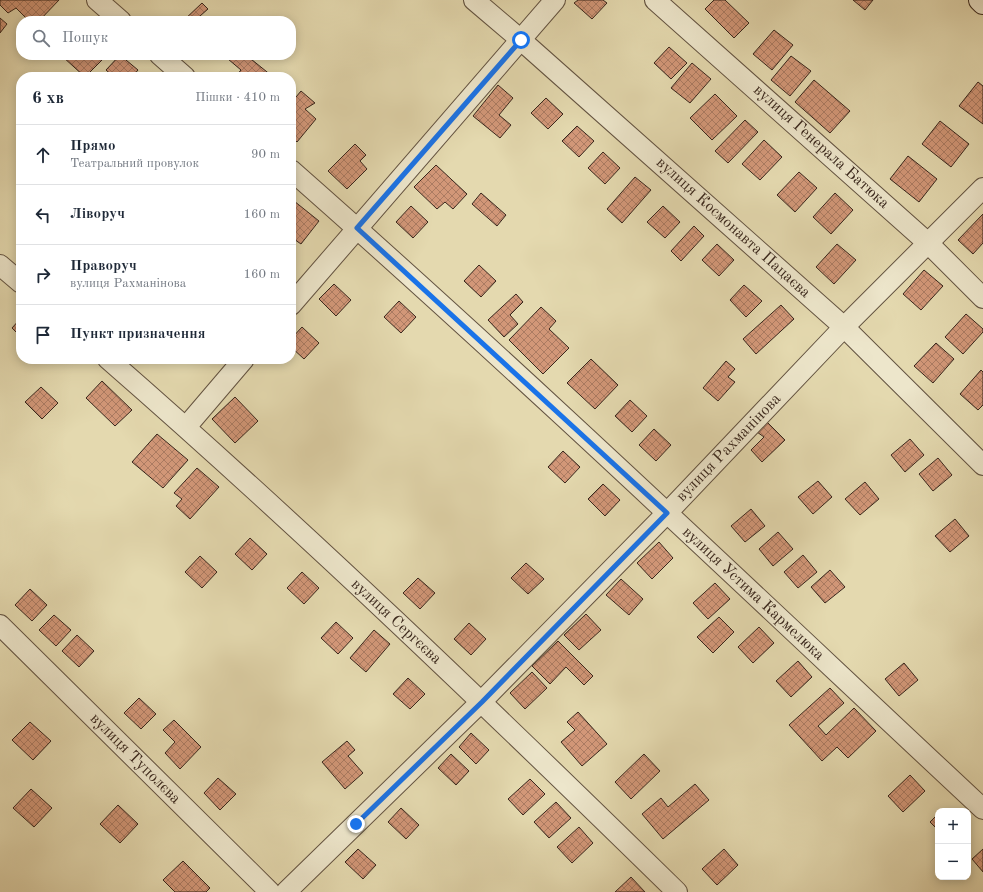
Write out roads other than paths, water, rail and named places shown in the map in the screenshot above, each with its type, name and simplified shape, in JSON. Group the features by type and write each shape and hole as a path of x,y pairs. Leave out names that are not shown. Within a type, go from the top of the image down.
{"street":[{"path":"97,0 115,16"},
{"name":"вулиця Космонавта Пацаєва","path":"474,0 844,327 983,465"},
{"path":"296,299 555,0"},
{"name":"вулиця Генерала Батюка","path":"655,0 929,244 983,298"},
{"path":"166,60 179,72"},
{"name":"вулиця Устима Кармелюка","path":"296,174 357,228 667,513 983,809"},
{"name":"вулиця Рахманінова","path":"286,892 482,702 667,513 844,327 929,244 983,188"},
{"path":"0,264 16,278"},
{"name":"вулиця Сергєєва","path":"114,364 186,427 482,702 677,892"},
{"path":"186,427 240,364"},
{"name":"вулиця Туполєва","path":"0,625 270,892"}]}
